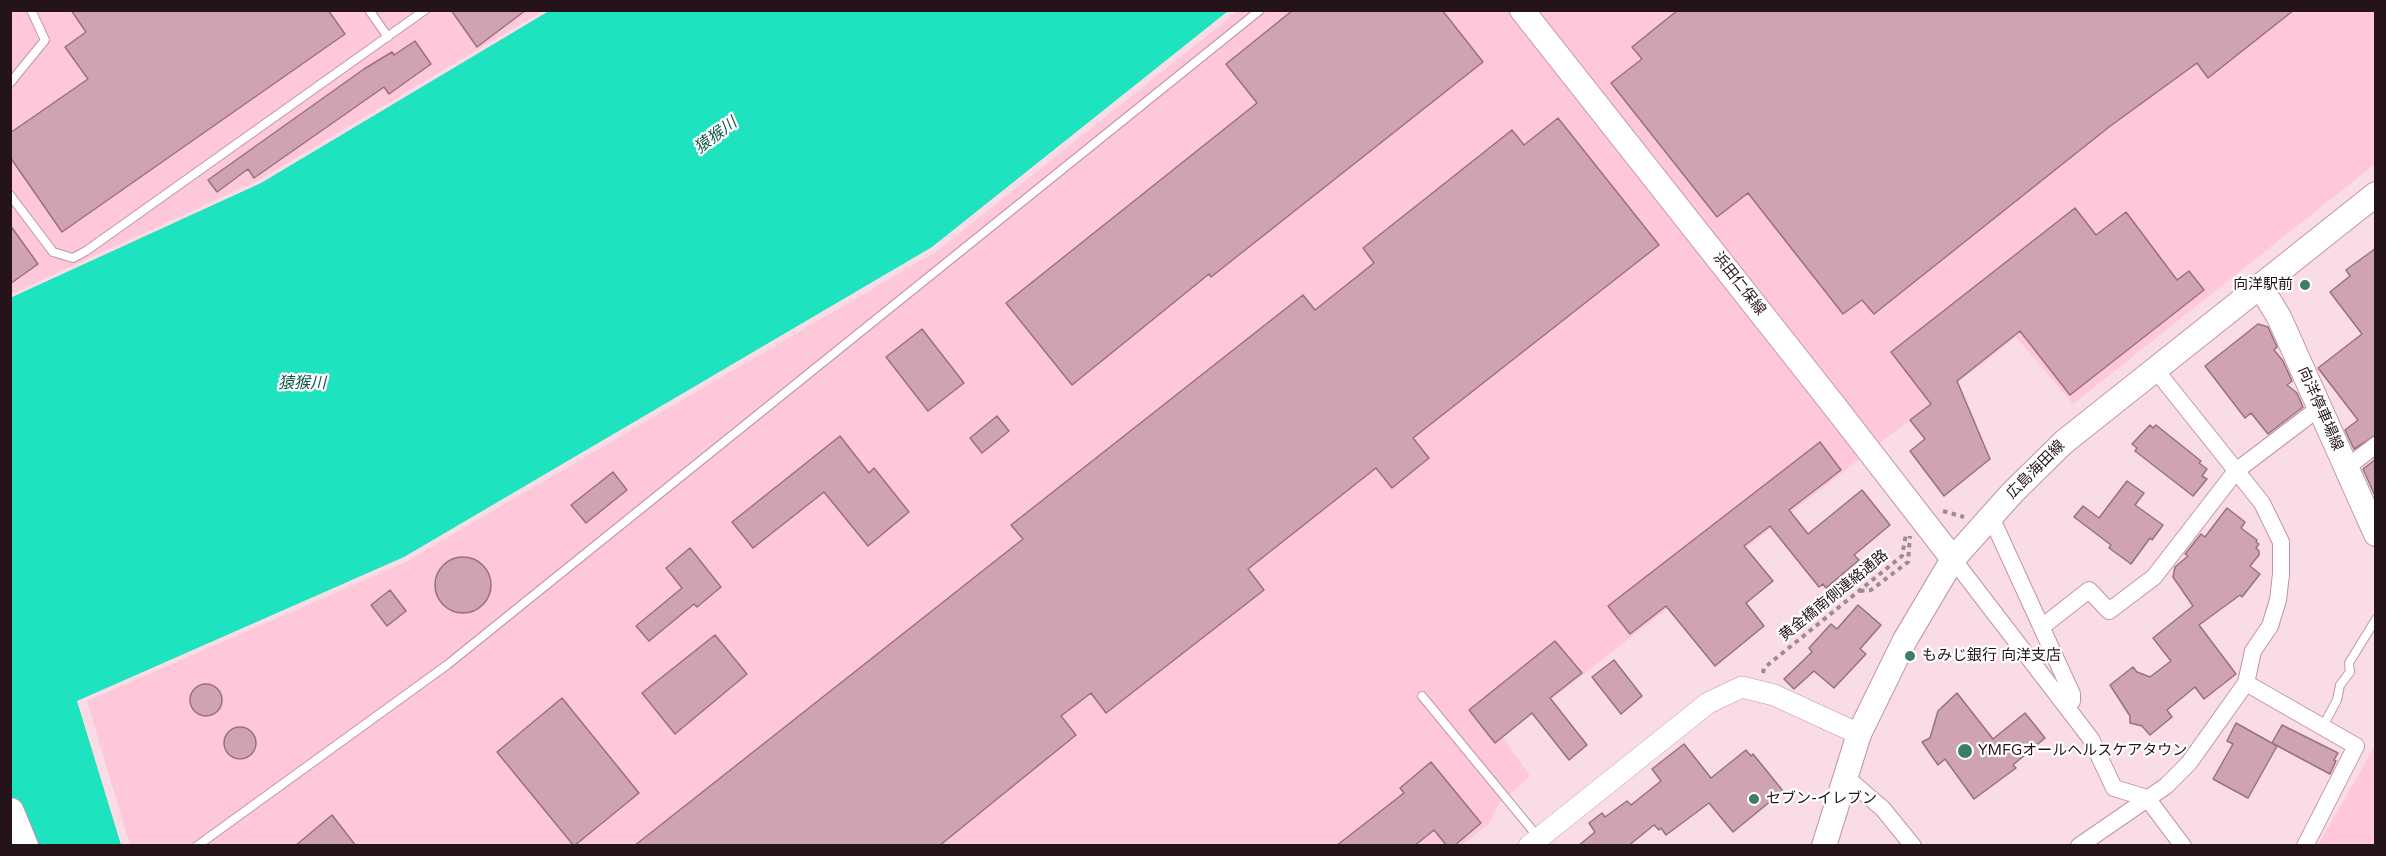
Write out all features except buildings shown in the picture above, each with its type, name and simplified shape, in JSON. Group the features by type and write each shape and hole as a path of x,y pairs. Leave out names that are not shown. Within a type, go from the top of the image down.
{"highway":[{"path":"10,812 24,846"}],"main road":[{"name":"浜田仁保線","path":"1522,10 1953,560"},
{"name":"広島海田線","path":"1824,846 1859,734 1905,640 1953,560 2064,442 2376,194"},
{"name":"向洋停車場線","path":"2260,286 2279,317 2376,534"}],"street":[{"path":"2079,846 2166,786 2189,762 2246,683 2253,651 2270,626 2278,600 2281,542 2262,503 2155,369"},
{"path":"2043,627 2089,590 2109,611 2154,577 2236,471 2319,408"},
{"path":"2346,468 2376,445"},
{"path":"1991,517 2072,694 2072,701 2067,707"},
{"path":"1953,560 2091,739 2114,788 2147,798 2183,846"},
{"path":"2246,683 2356,746 2305,846"},
{"path":"1534,842 1708,703 1742,687 1760,690 1859,734"},
{"path":"1846,777 1883,809 1913,846"}],"lane":[{"path":"10,83 45,40 31,10"},
{"path":"369,10 388,37"},
{"path":"10,195 53,252 73,258 425,10"},
{"path":"197,846 447,665 1260,10"},
{"path":"2323,726 2337,700 2340,685 2350,672 2349,663 2376,619"},
{"path":"1422,696 1534,842"}],"path":[{"path":"1941,510 1957,517"},
{"name":"黄金橋南側連絡通路","path":"1760,690 1764,668 1902,556 1908,533 1908,562 1871,590 1858,592"}],"shaded area":[{"path":"10,11 542,11 259,180 11,294"},
{"path":"1238,11 2375,11 2375,164 2073,404 2016,337 1503,737 1530,776 1498,805 1489,824 1462,845 130,845 87,701 404,563 937,251"},
{"path":"2375,746 2375,845 2318,845"}],"water":[{"name":"猿猴川","path":"549,11 1228,11 932,247 404,557 77,701 121,845 11,845 10,298 261,183"}],"place":[{"name":"向洋駅前","path":"2305,285"},
{"name":"もみじ銀行 向洋支店","path":"1910,656"},
{"name":"YMFGオールヘルスケアタウン","path":"1965,751"},
{"name":"セブン-イレブン","path":"1754,799"}]}
